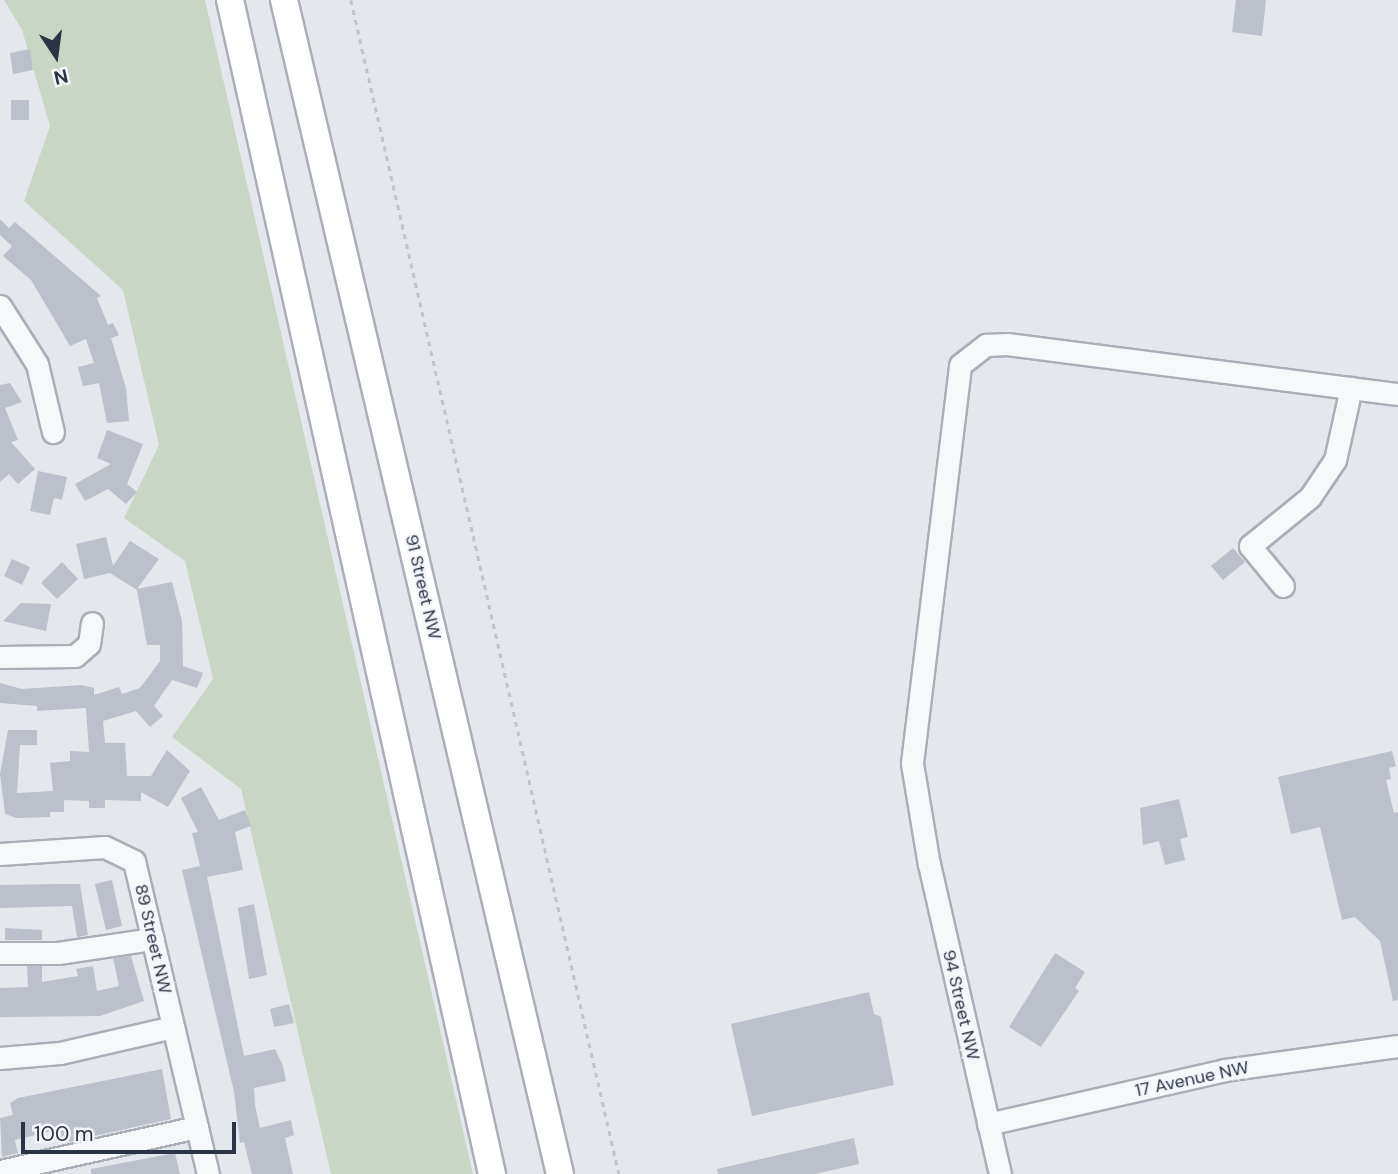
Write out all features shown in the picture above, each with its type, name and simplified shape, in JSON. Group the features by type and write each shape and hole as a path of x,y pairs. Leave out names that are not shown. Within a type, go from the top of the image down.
{"main road":[{"path":"230,0 492,1174"},
{"name":"91 Street NW","path":"284,0 560,1174"}],"street":[{"path":"0,306 37,364 53,432"},
{"name":"94 Street NW","path":"1000,1174 923,836 912,763 913,729 960,365 970,354 1007,344 1398,394"},
{"path":"1283,586 1250,546 1310,497 1335,460 1351,388"},
{"path":"0,657 75,656 89,644 92,624"},
{"name":"89 Street NW","path":"0,854 106,847 127,853 153,939 208,1174"},
{"path":"0,953 58,953 153,939"},
{"path":"0,1058 60,1053 173,1027"},
{"name":"17 Avenue NW","path":"988,1124 1225,1070 1398,1046"},
{"path":"0,1171 197,1128"}],"path":[{"path":"351,0 620,1174"}],"green space":[{"path":"4,0 205,0 473,1174 331,1174 241,789 172,737 213,679 185,561 124,518 159,445 123,290 24,201 50,126 22,30"}],"building":[{"path":"1236,0 1266,0 1262,36 1232,32"},
{"path":"30,49 33,70 13,74 10,53"},
{"path":"11,100 29,100 29,120 11,120"},
{"path":"0,219 9,228 15,222 101,296 97,298 108,325 113,323 119,335 111,338 126,388 129,421 107,423 99,383 83,386 78,367 94,363 86,339 70,346 31,280 3,256 12,246 0,235"},
{"path":"10,383 22,402 5,408 18,440 11,442 35,469 18,484 9,474 0,482 0,385"},
{"path":"107,430 143,444 127,484 137,492 126,504 108,489 85,501 75,484 111,464 97,458"},
{"path":"38,471 67,477 62,500 54,498 50,515 30,511"},
{"path":"106,537 113,566 130,541 159,559 137,589 172,582 182,621 183,666 203,673 197,688 172,680 154,706 163,716 150,727 136,711 103,721 105,743 125,743 127,776 151,776 167,750 190,771 168,807 141,792 141,801 105,800 105,808 89,808 89,801 64,800 64,812 50,812 50,817 17,818 5,814 0,774 8,730 37,730 37,745 20,745 17,793 53,791 50,763 70,761 70,751 89,752 86,708 37,711 37,706 0,703 0,683 22,689 81,685 94,688 94,695 119,687 122,694 140,688 160,661 160,645 147,645 137,590 110,573 84,579 76,544"},
{"path":"1233,548 1245,562 1223,580 1211,566"},
{"path":"12,559 30,567 22,585 4,576"},
{"path":"62,562 78,579 57,599 41,583"},
{"path":"21,603 51,604 46,631 3,621"},
{"path":"1392,751 1396,766 1389,768 1391,779 1386,780 1394,813 1398,812 1398,1000 1393,1001 1380,941 1355,917 1342,920 1320,827 1291,834 1278,777"},
{"path":"201,787 219,820 245,810 251,826 235,832 243,870 207,877 244,1056 275,1049 283,1066 286,1081 254,1088 255,1105 260,1128 291,1120 294,1135 285,1138 293,1174 252,1174 244,1142 240,1143 234,1092 182,870 200,866 192,833 198,832 181,798"},
{"path":"1179,799 1188,837 1180,839 1185,860 1165,865 1159,841 1143,845 1140,808"},
{"path":"112,880 122,926 106,930 95,884"},
{"path":"80,884 88,935 77,937 72,906 0,908 0,885"},
{"path":"254,904 267,975 249,979 238,908"},
{"path":"5,928 42,930 42,940 5,940"},
{"path":"1055,953 1085,972 1075,988 1079,991 1041,1047 1009,1027"},
{"path":"131,956 144,1001 100,1016 0,1017 0,988 28,987 27,966 42,966 42,982 78,976 76,969 93,966 97,991 119,986 113,958"},
{"path":"869,992 874,1014 881,1017 894,1085 752,1116 731,1024"},
{"path":"289,1004 294,1023 274,1027 270,1009"},
{"path":"162,1069 171,1119 63,1143 60,1129 15,1140 18,1153 2,1157 0,1118 13,1115 10,1103 18,1098"},
{"path":"854,1138 859,1164 815,1174 718,1174 717,1169"},
{"path":"175,1153 180,1174 91,1174 91,1169"}]}
